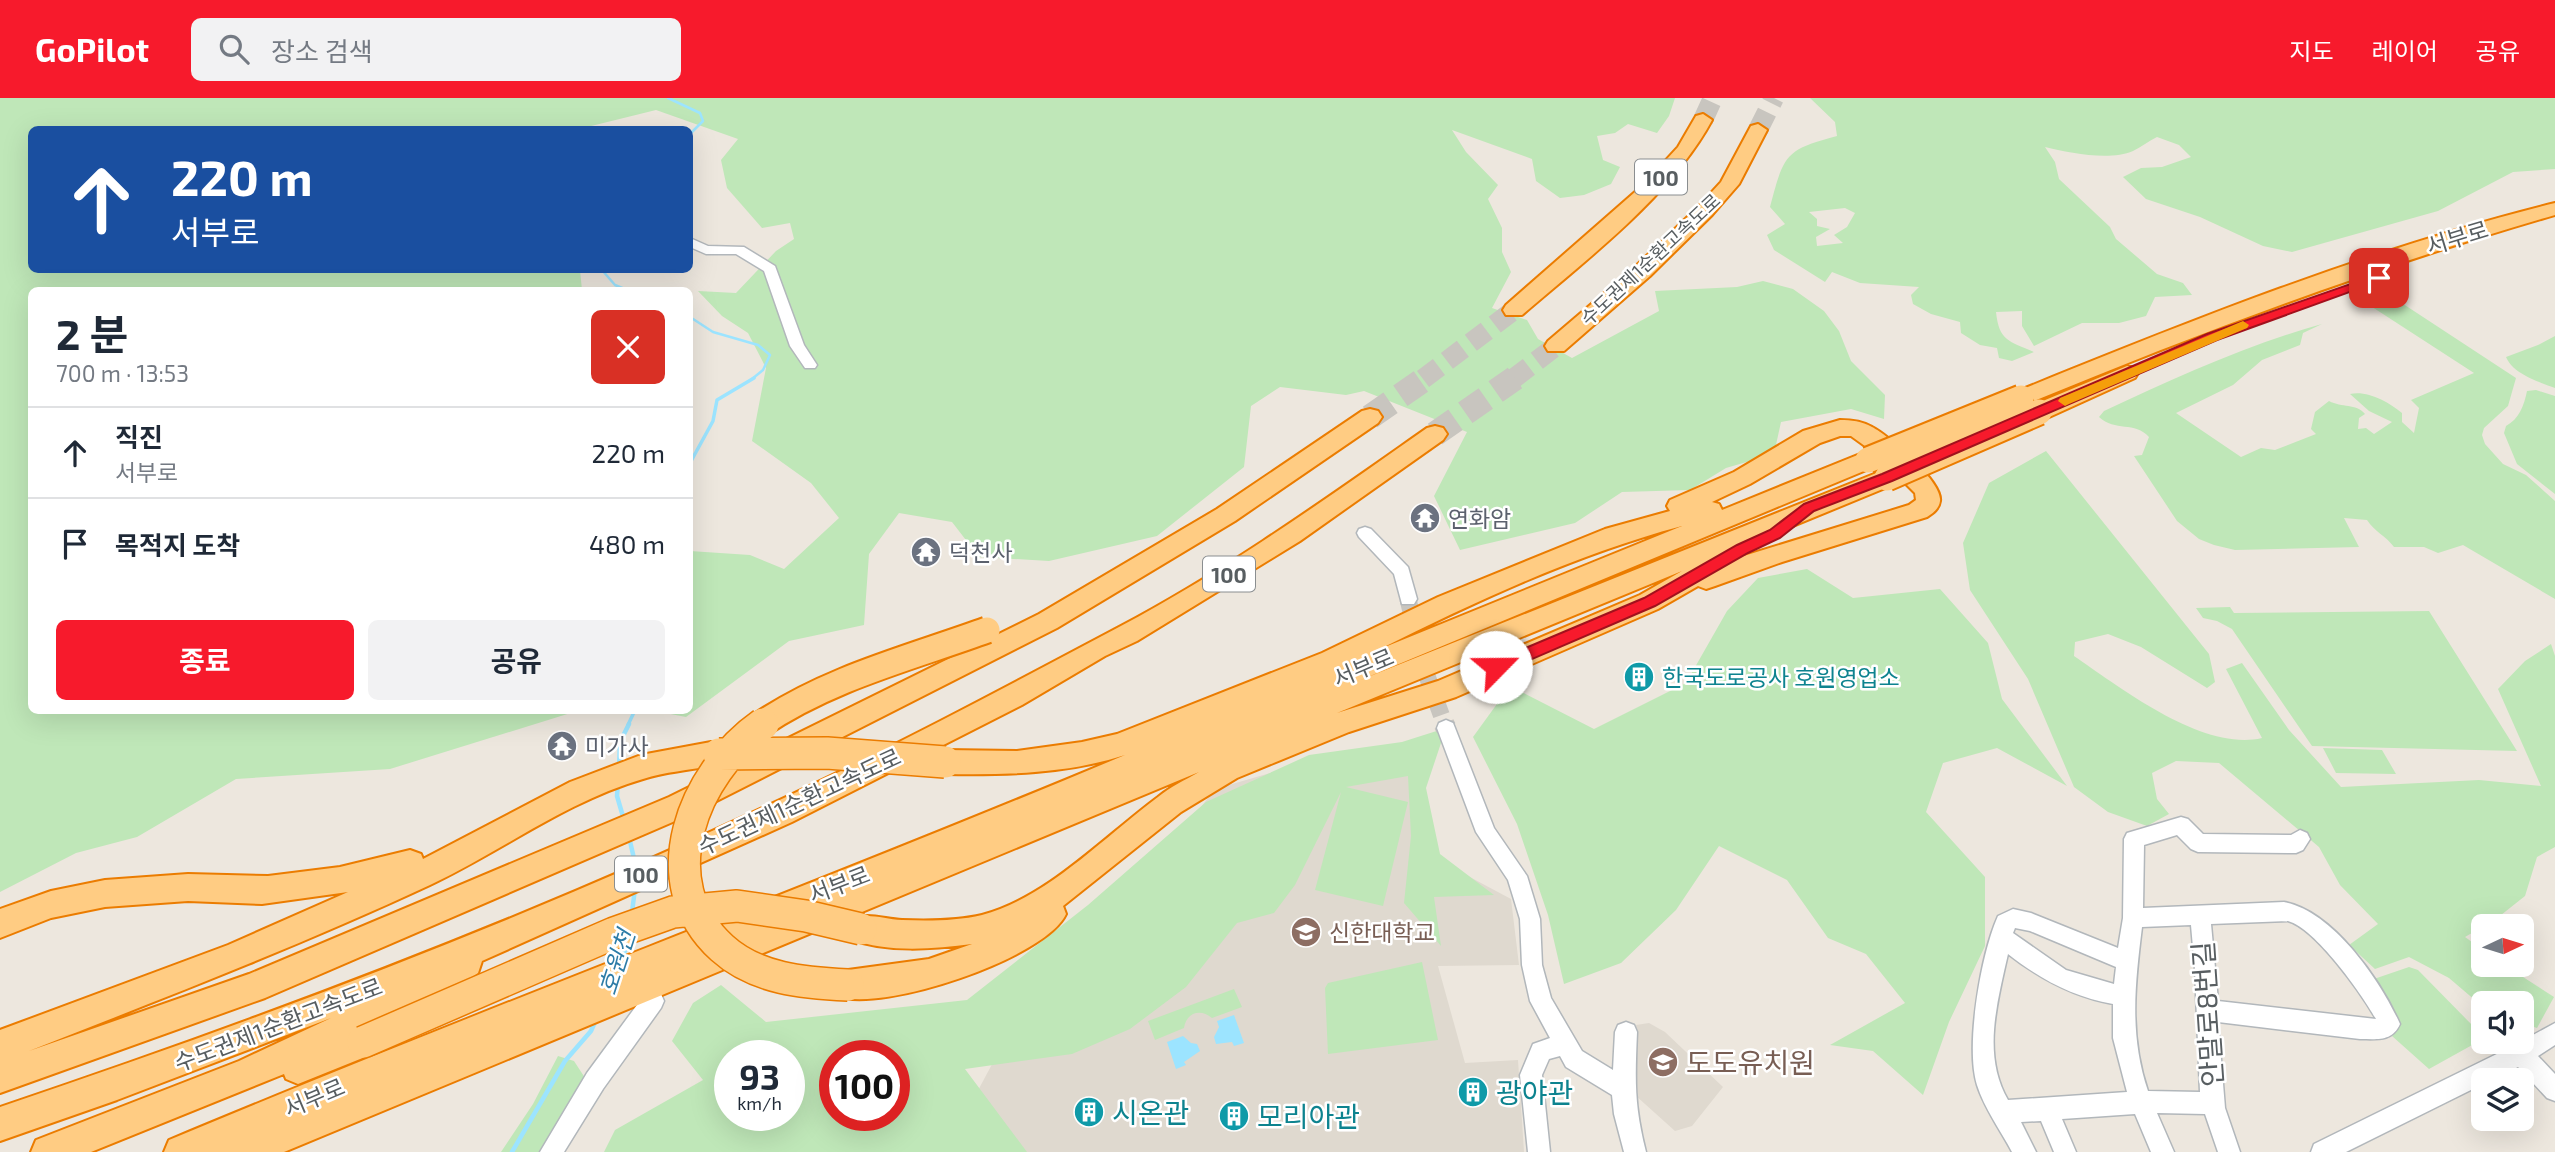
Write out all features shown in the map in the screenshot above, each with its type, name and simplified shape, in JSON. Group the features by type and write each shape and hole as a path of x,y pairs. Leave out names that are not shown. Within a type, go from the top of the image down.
{"highway":[{"name":"100","path":"1514,310 1610,226 1679,159 1703,120"},
{"name":"수도권제1순환고속도로","path":"1556,346 1674,242 1729,184 1758,130"},
{"name":"서부로","path":"181,1152 409,1069 756,930 1877,469 2030,405 2266,300 2427,246 2555,209"},
{"name":"서부로","path":"2030,405 2257,320 2445,256 2555,224"},
{"name":"100","path":"985,642 1138,568 1237,508 1370,417"},
{"path":"0,1046 237,956 580,791 641,767 710,754 827,753 994,764 1096,752 1130,742 1331,661 1447,604 1740,479 1815,436 1840,427 1857,429 1867,435 1920,482 1928,493 1927,504 1918,511 1765,558 1649,602 1446,689 1341,723 1227,770 1171,803 1058,893 1004,921 968,932 900,934 737,906 673,912 614,933 363,1042 92,1152"},
{"name":"수도권제1순환고속도로","path":"0,1124 262,1031 469,951 782,813 1012,697 1128,634 1234,571 1343,500 1435,434"},
{"path":"1614,535 1806,496"},
{"path":"1649,602 1742,549 1775,534 1806,496"},
{"name":"수도권제1순환고속도로","path":"0,1077 254,987 415,921 678,806 985,642"},
{"path":"985,642 836,684 782,711 746,737 727,755 709,778 696,802 684,844 682,874 689,904 705,931 732,957 765,974 805,983 848,985 888,982 925,975 959,965 999,948 1054,911 1142,827"},
{"path":"0,924 21,913 107,892 216,887 265,891 375,875 444,856"},
{"path":"48,1152 248,1074 430,988 516,929"},
{"name":"서부로","path":"242,1152 409,1069"}],"street":[{"path":"693,244 706,250 739,250 771,269 797,346 810,365"},
{"path":"1365,533 1402,572 1408,599"},
{"path":"1446,728 1486,832 1517,876 1530,919 1532,965 1541,1001 1574,1059 1623,1089"},
{"path":"2163,1152 2142,1102 2124,1039 2124,996 2133,918 2134,839 2181,825 2198,843 2281,846 2296,844 2300,839"},
{"path":"2133,918 2284,911 2300,916 2313,926 2376,996 2386,1012 2389,1024 2383,1029 2360,1029 2207,1010"},
{"name":"안말로8번길","path":"2200,916 2206,970 2206,1053 2214,1103 2230,1152"},
{"path":"2025,1152 1988,1086 1982,1057 1986,1006 2005,923 2013,918 2031,922 2128,962"},
{"path":"2002,937 2041,968 2060,979 2098,993 2124,996"},
{"path":"551,1152 595,1081 653,1001"},
{"path":"1626,1032 1623,1089 1625,1114 1635,1152"},
{"path":"2534,1046 2555,1033"},
{"path":"1539,1152 1531,1075 1541,1051 1564,1044"},
{"path":"2322,1152 2521,1054 2555,1090"},
{"path":"2004,1112 2142,1102 2214,1103"},
{"path":"2047,1109 2065,1152"}],"shaded area":[{"name":"신한대학교","path":"1277,771 1418,775 1436,859 1511,899 1519,965 1438,966 1465,1063 1518,1060 1524,1152 1006,1152 975,1096 1012,1027 1155,866 1215,789"},
{"name":"도도유치원","path":"1649,1023 1665,1032 1723,1087 1692,1126 1675,1131 1635,1095 1630,1040 1636,1025"}],"green space":[{"path":"0,98 1675,98 1669,116 1657,133 1628,124 1615,133 1597,136 1603,160 1620,167 1611,184 1584,195 1560,198 1536,181 1532,159 1452,130 1466,152 1498,185 1488,199 1502,228 1502,252 1511,272 1492,308 1527,320 1538,339 1572,358 1659,311 1655,291 1737,287 1763,281 1793,289 1824,311 1839,331 1851,361 1885,395 1884,419 1851,409 1781,422 1774,454 1726,468 1690,490 1622,492 1575,523 1460,550 1434,496 1467,432 1364,391 1346,395 1280,387 1251,406 1244,467 1157,536 1049,561 979,557 952,522 899,513 869,554 864,625 789,641 693,712 693,551 750,555 784,569 839,518 811,483 752,441 766,368 748,333 722,316 698,291 736,293 776,251 794,239 790,223 762,228 727,188 721,160 738,139 656,110 591,126 28,126 28,273 580,273 582,287 28,287 28,714 567,714 390,769 236,779 137,837 76,853 0,892"},
{"path":"1810,98 2555,98 2555,169 2513,172 2438,211 2292,252 2263,246 2200,217 2146,199 2123,177 2141,168 2162,167 2191,157 2179,145 2157,137 2133,151 2101,156 2045,147 2055,162 2059,179 2110,227 2116,239 2157,274 2183,283 2192,295 2155,297 2146,316 2119,323 2082,323 2034,346 2022,326 2022,311 1996,312 2003,335 2034,352 2012,361 1999,358 1997,348 1980,345 1961,333 1960,322 1931,314 1913,304 1911,295 1919,287 1860,283 1832,272 1825,282 1774,250 1767,235 1785,224 1770,207 1783,165 1796,151 1837,136 1835,122","holes":["1845,208 1855,213 1847,227 1834,235 1843,243 1817,246 1816,237 1830,229 1817,226 1817,219 1809,212"]},
{"path":"2388,294 2516,378 2508,406 2484,428 2482,435 2485,444 2503,464 2526,475 2555,501 2555,599 2463,545 2438,553 2424,547 2394,547 2367,520 2344,518 2359,547 2235,550 2214,545 2199,539 2177,521 2134,456 2142,455 2149,437 2138,429 2105,422 2099,417 2104,411 2212,363 2322,324 2303,333 2300,345 2262,360 2233,385 2176,413 2241,457 2261,448 2275,450 2316,434 2311,429 2315,412 2329,401 2357,408 2365,414 2359,418 2358,429 2366,428 2374,434 2392,422 2369,411 2350,394 2357,393 2370,395 2391,405 2402,413 2402,422 2414,433 2419,408 2411,400 2474,373 2366,303"},
{"path":"2555,336 2555,388 2520,373 2509,363 2506,357"},
{"path":"2536,390 2555,396 2555,494 2517,464 2504,433 2506,426 2520,412 2527,391"},
{"path":"2046,451 2209,654 2215,682 2207,688 2141,647 2108,634 2075,642 2074,656 2139,700 2189,727 2214,736 2239,740 2262,738 2226,669 2242,663 2289,730 2341,787 2479,780 2541,786 2498,689 2525,661 2551,644 2555,656 2555,847 2537,857 2525,896 2502,914 2471,914 2471,934 2465,937 2471,941 2471,977 2523,977 2554,997 2537,1028 2534,1027 2534,991 2471,991 2471,997 2449,978 2409,957 2375,969 2349,945 2378,924 2340,885 2319,847 2219,763 2176,761 2152,773 2157,799 2169,814 2147,826 2108,812 2074,787 2028,679 1970,590 1963,543 1989,483"},
{"path":"1807,569 1853,598 1940,589 1988,643 2002,699 2067,786 1997,748 1943,763 1926,812 1985,877 1985,946 1949,1022 1923,1095 1873,1051 1830,1045 1905,1003 1866,954 1828,938 1787,880 1719,846 1676,910 1621,963 1564,984 1548,915 1517,824 1473,737 1510,686 1594,729 1686,683 1727,611 1758,578"},
{"path":"2230,607 2234,613 2429,611 2517,751 2312,746 2232,629 2217,621 2203,618 2196,608"},
{"path":"1446,728 1426,788 1440,854 1494,895 1434,897 1441,946 1404,903 1411,836 1408,776 1346,787 1408,802 1383,906 1315,890 1341,792 1295,885 1274,913 1237,923 1186,987 1130,1029 1072,1054 965,1069 1027,1152 604,1152 615,1130 703,1080 672,1041 693,1003 721,985 766,1022 967,1000 1088,905 1206,802 1309,755 1402,742"},
{"path":"2323,748 2382,750 2396,774 2336,773"},
{"path":"1422,962 1438,1040 1328,1054 1325,988 1328,983"},
{"path":"2409,967 2418,970 2471,1024 2471,1046 2429,1069 2392,1036 2400,1026 2398,1019 2371,980"},
{"path":"1234,989 1242,1007 1212,1018 1203,1013 1194,1014 1184,1028 1155,1040 1148,1021"},
{"path":"558,1056 574,1061 587,1081 542,1152 501,1152 533,1104"}],"water":[{"path":"1234,1015 1244,1043 1234,1046 1232,1042 1216,1044 1214,1037 1219,1027 1217,1021"},
{"path":"1183,1036 1191,1043 1197,1044 1200,1051 1184,1062 1186,1065 1176,1069 1167,1042"}],"waterway":[{"path":"668,98 700,113 703,121 693,131"},
{"name":"호원천","path":"605,273 620,287"},
{"name":"호원천","path":"693,319 713,332 758,345 770,355 763,370 752,379"},
{"name":"호원천","path":"693,458 713,421 717,400 754,378"},
{"name":"호원천","path":"628,725 633,714"},
{"name":"호원천","path":"619,768 620,742 629,724"},
{"name":"호원천","path":"618,783 617,796 624,820"},
{"name":"호원천","path":"629,837 636,867"},
{"name":"호원천","path":"632,912 635,889"},
{"name":"호원천","path":"622,960 628,941"},
{"name":"호원천","path":"512,1152 565,1061 591,1031 595,1022"}],"tunnel":[{"path":"1703,120 1713,98"},
{"path":"1758,130 1774,98"},
{"path":"1423,379 1514,310"},
{"path":"1513,379 1556,346"},
{"path":"1370,417 1426,378"},
{"path":"1435,434 1515,378"},
{"path":"1408,599 1424,668 1445,725"},
{"path":"1444,724 1446,728"}],"slow traffic":[{"path":"2065,401 2165,356 2243,325"}],"place":[{"name":"연화암","path":"1425,518"},
{"name":"덕천사","path":"926,552"},
{"name":"한국도로공사 호원영업소","path":"1639,677"},
{"name":"미가사","path":"562,746"},
{"name":"신한대학교","path":"1306,932"},
{"name":"도도유치원","path":"1663,1062"},
{"name":"광야관","path":"1473,1092"},
{"name":"시온관","path":"1089,1112"},
{"name":"모리아관","path":"1234,1116"}],"route":[{"path":"1496,667 1649,602 1742,549 1775,534 1809,507 1887,478 2212,337 2379,278"}]}
